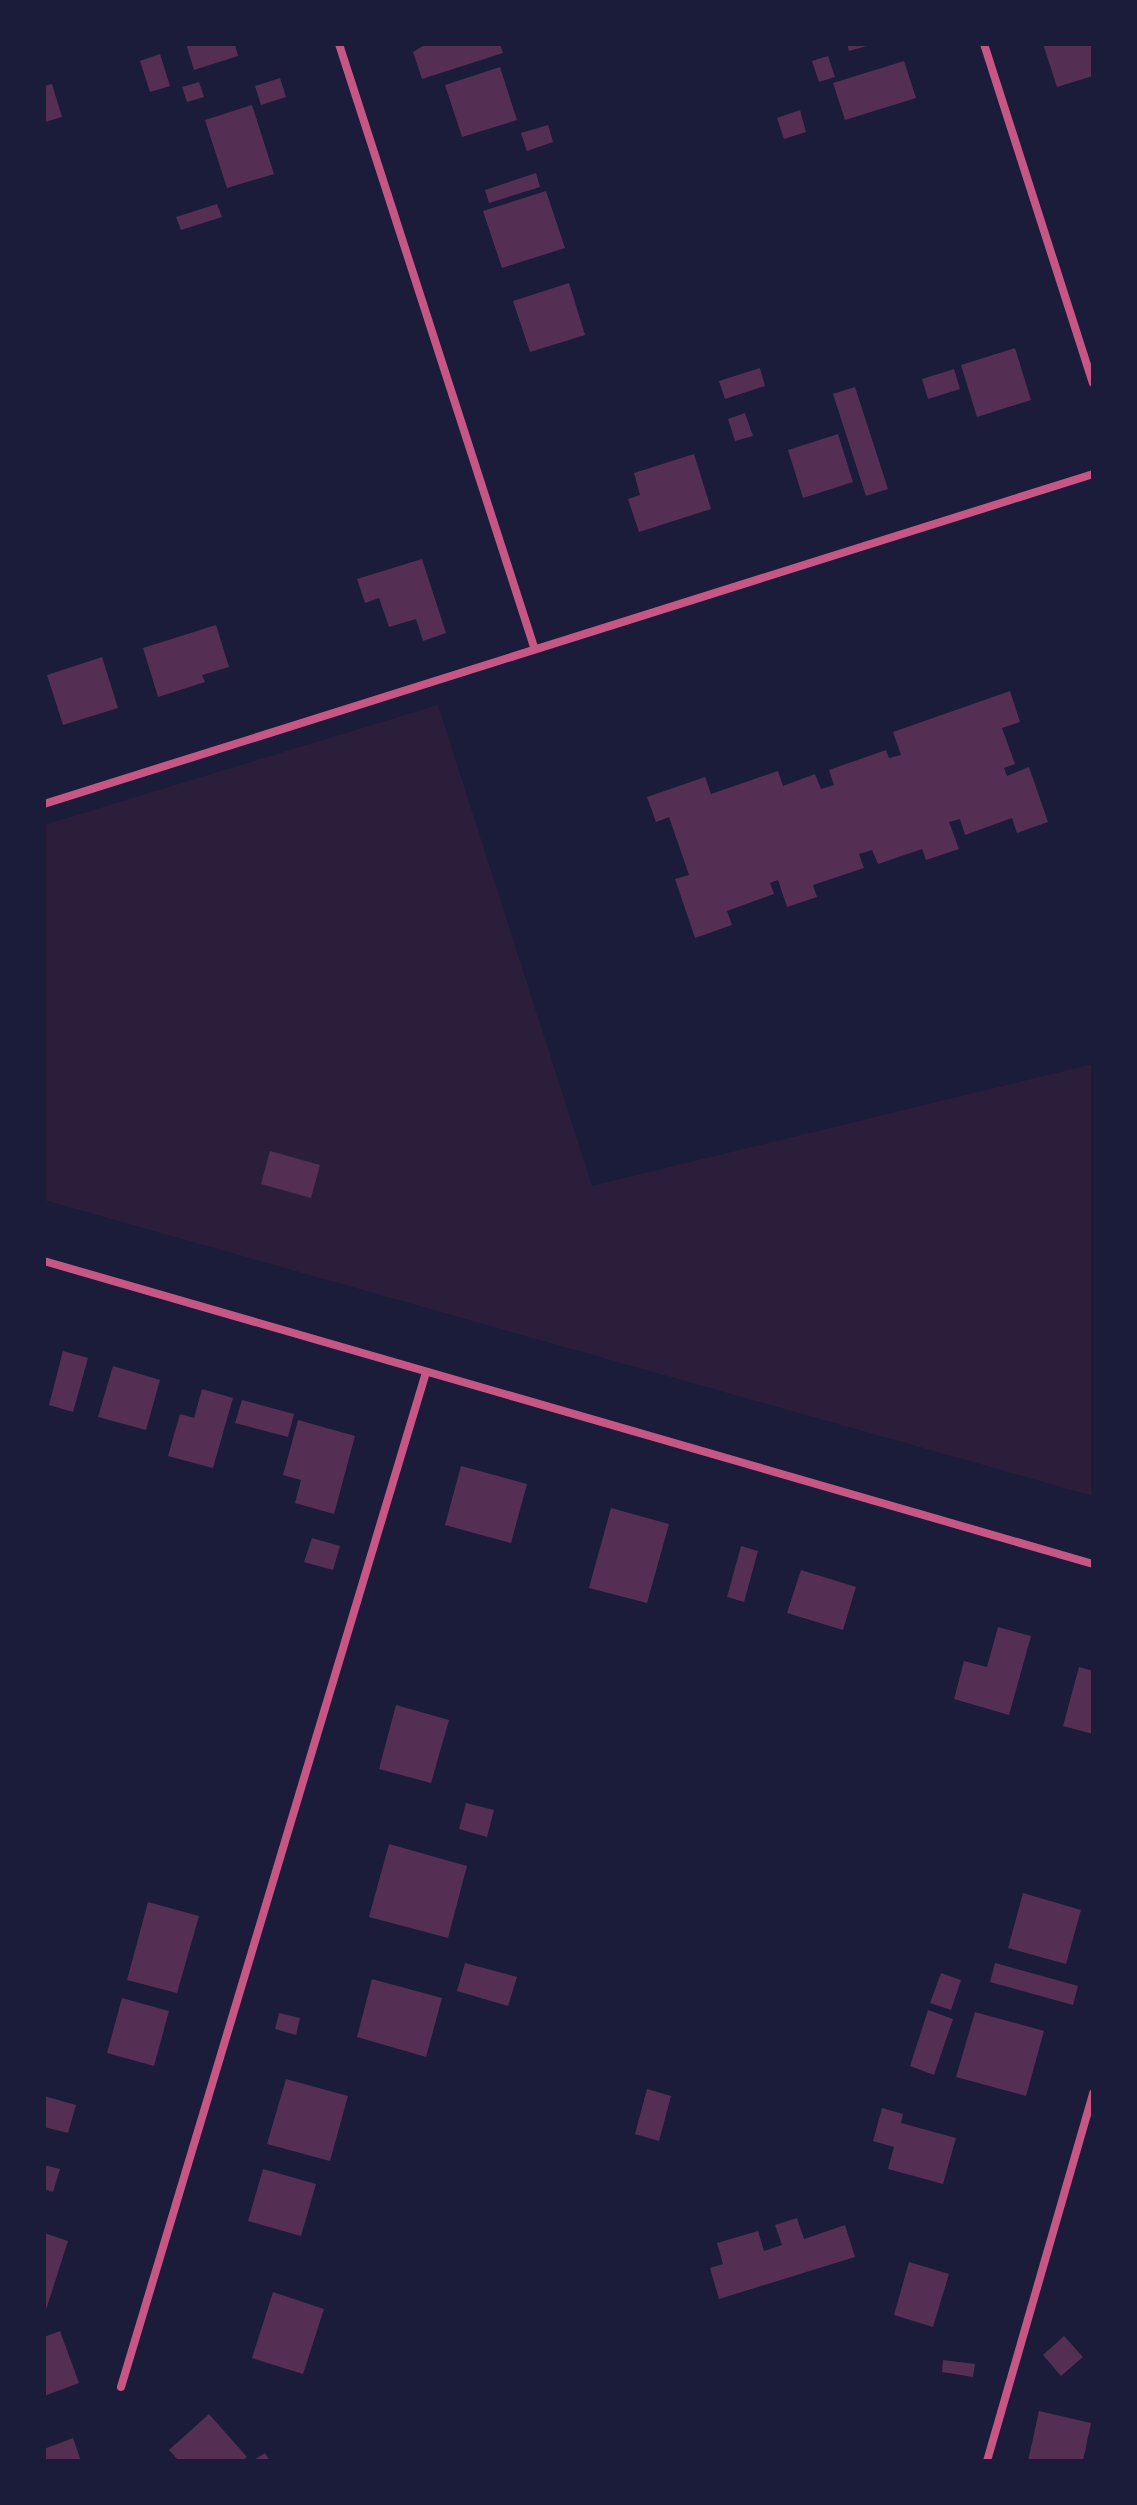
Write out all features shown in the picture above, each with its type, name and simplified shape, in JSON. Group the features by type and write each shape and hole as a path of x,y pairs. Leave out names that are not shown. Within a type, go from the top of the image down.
{"street":[{"path":"339,44 534,647"},
{"path":"984,44 1093,383"},
{"path":"44,804 534,647 1093,474"},
{"path":"44,1261 1093,1564"},
{"path":"121,2387 426,1372"},
{"path":"987,2461 1093,2093"}],"shaded area":[{"path":"438,705 592,1186 1093,1064 1093,1496 44,1200 44,825"}],"building":[{"path":"186,44 235,44 238,56 194,70"},
{"path":"426,44 500,44 503,53 422,79 413,52"},
{"path":"847,44 870,44 870,45 849,51"},
{"path":"1043,44 1093,44 1093,76 1057,87"},
{"path":"160,54 170,86 150,92 140,61"},
{"path":"828,56 835,77 819,82 812,61"},
{"path":"904,61 916,98 845,120 833,83"},
{"path":"500,67 517,120 462,137 445,85"},
{"path":"280,78 286,97 261,105 255,86"},
{"path":"199,82 204,97 187,102 182,87"},
{"path":"52,84 62,117 45,122 44,86"},
{"path":"252,105 274,174 227,188 205,120"},
{"path":"800,110 806,132 784,139 777,118"},
{"path":"548,125 553,142 527,151 521,133"},
{"path":"536,173 540,187 489,203 485,190"},
{"path":"546,191 565,248 502,268 483,211"},
{"path":"217,204 222,217 181,230 176,217"},
{"path":"569,283 585,335 530,352 513,301"},
{"path":"1015,348 1031,400 977,417 961,365"},
{"path":"760,368 765,386 725,399 719,381"},
{"path":"954,369 960,389 928,399 922,379"},
{"path":"855,387 888,489 866,496 833,394"},
{"path":"745,413 753,436 735,441 728,419"},
{"path":"838,434 853,482 803,498 788,450"},
{"path":"694,454 711,509 639,532 628,499 640,495 634,473"},
{"path":"422,559 446,633 423,641 416,619 389,627 379,598 365,603 357,579"},
{"path":"216,625 229,667 202,675 205,682 158,697 143,648"},
{"path":"102,657 118,708 63,725 47,675"},
{"path":"1010,691 1020,722 1002,728 1015,764 1004,768 1007,776 1029,767 1048,822 1017,833 1012,818 965,835 960,819 949,822 959,849 926,860 922,849 878,864 872,850 859,854 864,868 813,885 817,897 787,907 778,880 770,883 774,894 727,911 732,925 695,938 675,879 689,875 669,817 656,822 647,797 705,777 711,794 778,771 783,786 815,774 821,789 834,785 829,770 886,750 889,758 901,755 893,732"},
{"path":"270,1151 320,1165 311,1198 261,1184"},
{"path":"63,1351 88,1358 73,1412 49,1405"},
{"path":"113,1366 160,1380 146,1430 98,1417"},
{"path":"202,1389 233,1398 213,1468 168,1456 180,1414 194,1418"},
{"path":"242,1400 294,1414 288,1437 235,1423"},
{"path":"298,1420 355,1436 334,1514 295,1503 301,1480 283,1475"},
{"path":"461,1466 527,1484 511,1543 445,1525"},
{"path":"611,1508 669,1524 647,1603 589,1588"},
{"path":"312,1538 340,1546 333,1570 304,1562"},
{"path":"741,1546 758,1551 744,1602 727,1597"},
{"path":"801,1570 856,1587 843,1630 787,1613"},
{"path":"998,1627 1031,1636 1009,1715 954,1699 964,1661 987,1667"},
{"path":"1079,1667 1093,1671 1093,1734 1063,1726"},
{"path":"396,1705 449,1720 431,1783 379,1769"},
{"path":"466,1803 494,1810 487,1837 459,1829"},
{"path":"389,1844 467,1866 448,1938 369,1917"},
{"path":"1023,1893 1081,1910 1066,1964 1008,1948"},
{"path":"148,1902 199,1916 177,1993 127,1980"},
{"path":"465,1963 517,1977 508,2006 457,1991"},
{"path":"995,1963 1078,1986 1073,2005 990,1982"},
{"path":"941,1973 961,1980 951,2010 930,2003"},
{"path":"372,1979 442,1998 426,2057 357,2037"},
{"path":"122,1998 169,2011 154,2066 107,2053"},
{"path":"928,2010 953,2019 934,2075 910,2066"},
{"path":"975,2012 1044,2031 1026,2096 956,2077"},
{"path":"279,2013 300,2018 296,2035 275,2029"},
{"path":"286,2079 348,2096 330,2161 267,2144"},
{"path":"647,2089 671,2096 659,2141 635,2134"},
{"path":"44,2096 76,2105 68,2133 44,2127"},
{"path":"882,2108 903,2114 901,2123 956,2138 943,2184 888,2169 894,2147 873,2141"},
{"path":"44,2165 60,2169 53,2192 44,2189"},
{"path":"263,2169 316,2184 301,2236 248,2221"},
{"path":"797,2218 804,2239 845,2225 855,2257 719,2299 710,2268 723,2264 717,2243 758,2231 764,2251 782,2245 775,2225"},
{"path":"44,2233 68,2241 45,2313 44,2313"},
{"path":"909,2262 949,2274 933,2327 894,2315"},
{"path":"273,2292 324,2309 303,2374 252,2358"},
{"path":"60,2331 79,2383 44,2396 44,2337"},
{"path":"1064,2336 1083,2357 1061,2376 1043,2355"},
{"path":"943,2360 975,2364 973,2377 942,2372"},
{"path":"1039,2411 1091,2423 1083,2461 1028,2461"},
{"path":"209,2414 247,2457 242,2461 179,2461 169,2450"},
{"path":"73,2438 81,2461 44,2461 44,2449"},
{"path":"265,2453 270,2461 252,2461"}]}
